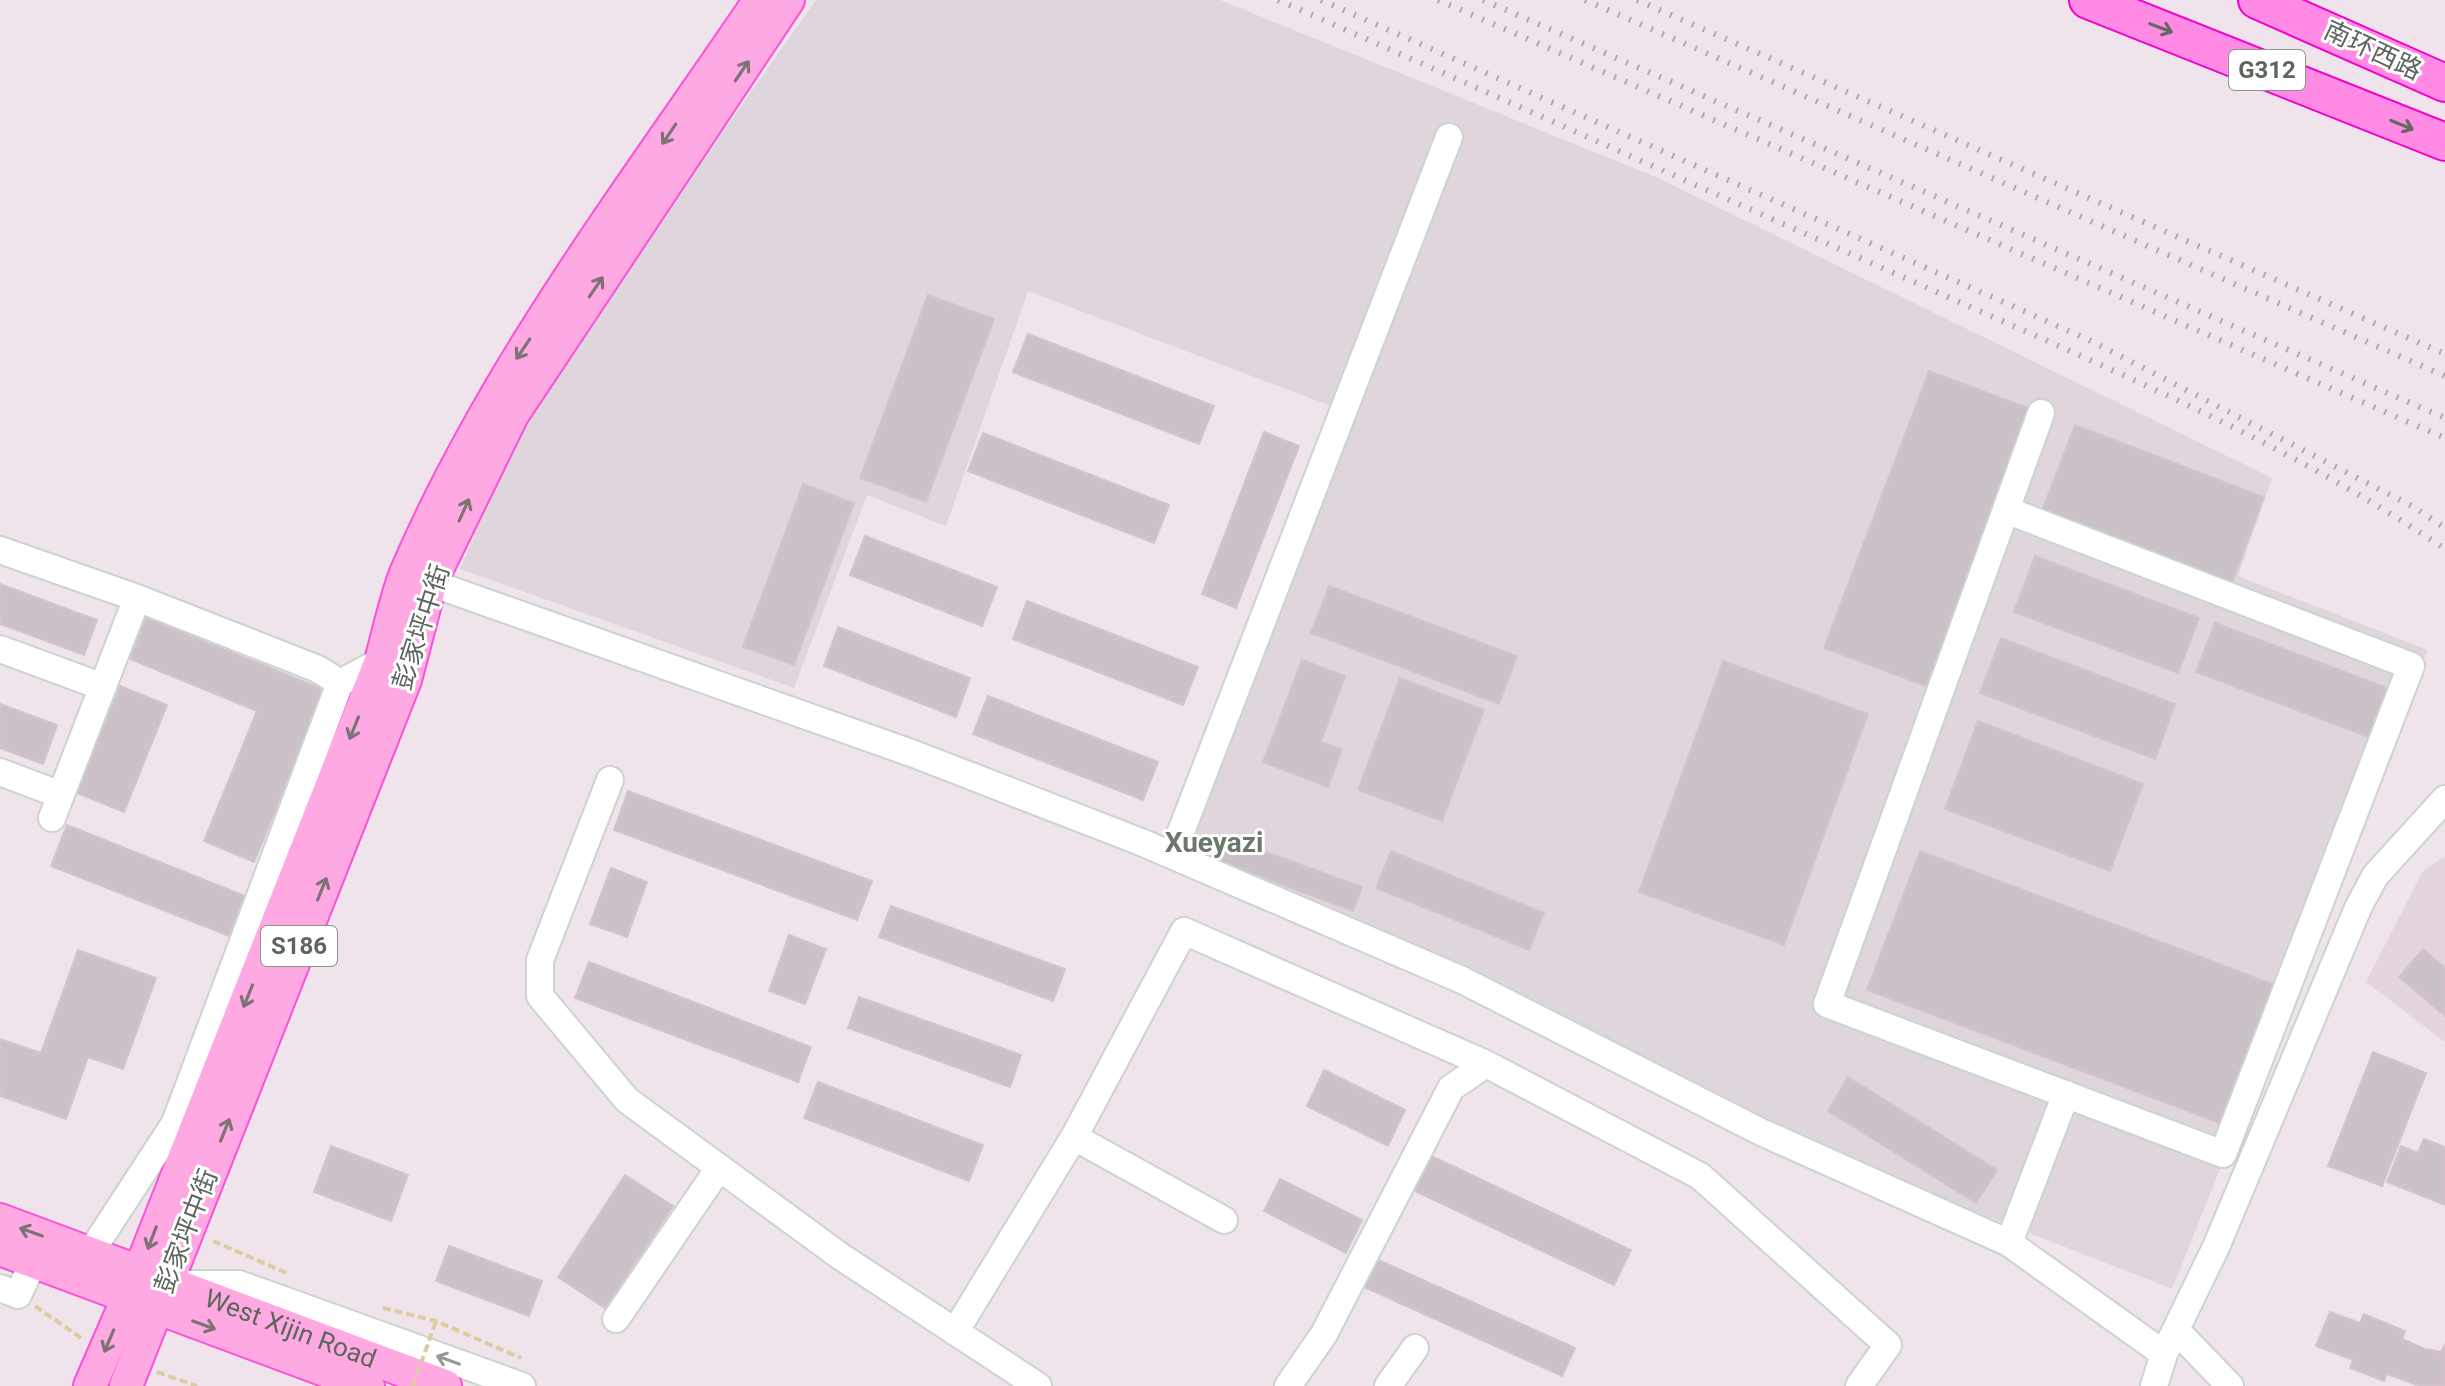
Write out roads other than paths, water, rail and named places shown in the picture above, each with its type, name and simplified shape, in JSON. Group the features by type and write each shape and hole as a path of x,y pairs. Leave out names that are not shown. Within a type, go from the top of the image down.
{"highway":[{"name":"G312","path":"2088,0 2445,142"},
{"name":"南环西路","path":"2257,0 2445,83"}],"main road":[{"name":"彭家坪中街","path":"147,1290 381,661 418,578 465,450 519,356 760,0"},
{"name":"彭家坪中街","path":"147,1290 405,680 418,578 540,369 788,0"},
{"name":"West Xijin Road","path":"0,1220 82,1265 368,1386"},
{"name":"West Xijin Road","path":"0,1249 34,1261 82,1265"},
{"name":"West Xijin Road","path":"147,1290 445,1386"},
{"path":"90,1386 147,1290"},
{"path":"126,1386 147,1290"}],"street":[{"path":"1172,855 1449,137"},
{"path":"2006,510 2411,666 2223,1154 1827,1004 2041,413"},
{"path":"0,550 137,598 318,669 340,683"},
{"path":"418,578 914,754 1172,855 1462,980 1761,1132 2009,1243 2164,1354"},
{"path":"0,772 57,807 137,598"},
{"path":"0,649 103,687"},
{"path":"82,1265 175,1123 340,683 381,661"},
{"path":"610,780 540,960 540,996 627,1100 840,1256 1038,1386"},
{"path":"2154,1386 2164,1354 2216,1247 2369,887 2405,839 2445,799"},
{"path":"955,1332 1074,1137 1184,931 1486,1064 1700,1176 1888,1345 1859,1386"},
{"path":"1288,1386 1324,1334 1451,1088 1486,1064"},
{"path":"2009,1243 2066,1094"},
{"path":"1074,1137 1224,1220"},
{"path":"616,1319 719,1168"},
{"path":"0,1288 18,1295 34,1261"},
{"path":"147,1290 239,1284 527,1375"},
{"path":"2176,1330 2230,1386"},
{"path":"1388,1386 1415,1348"}],"railway":[{"path":"1278,0 2194,408 2322,474 2445,549"},
{"path":"1321,0 2087,339 2412,506 2445,528"},
{"path":"1438,0 2445,438"},
{"path":"1483,0 2445,418"},
{"path":"1585,0 2445,376"},
{"path":"1637,0 2445,354"}],"district":[{"name":"Xueyazi","path":"1214,842"}]}
